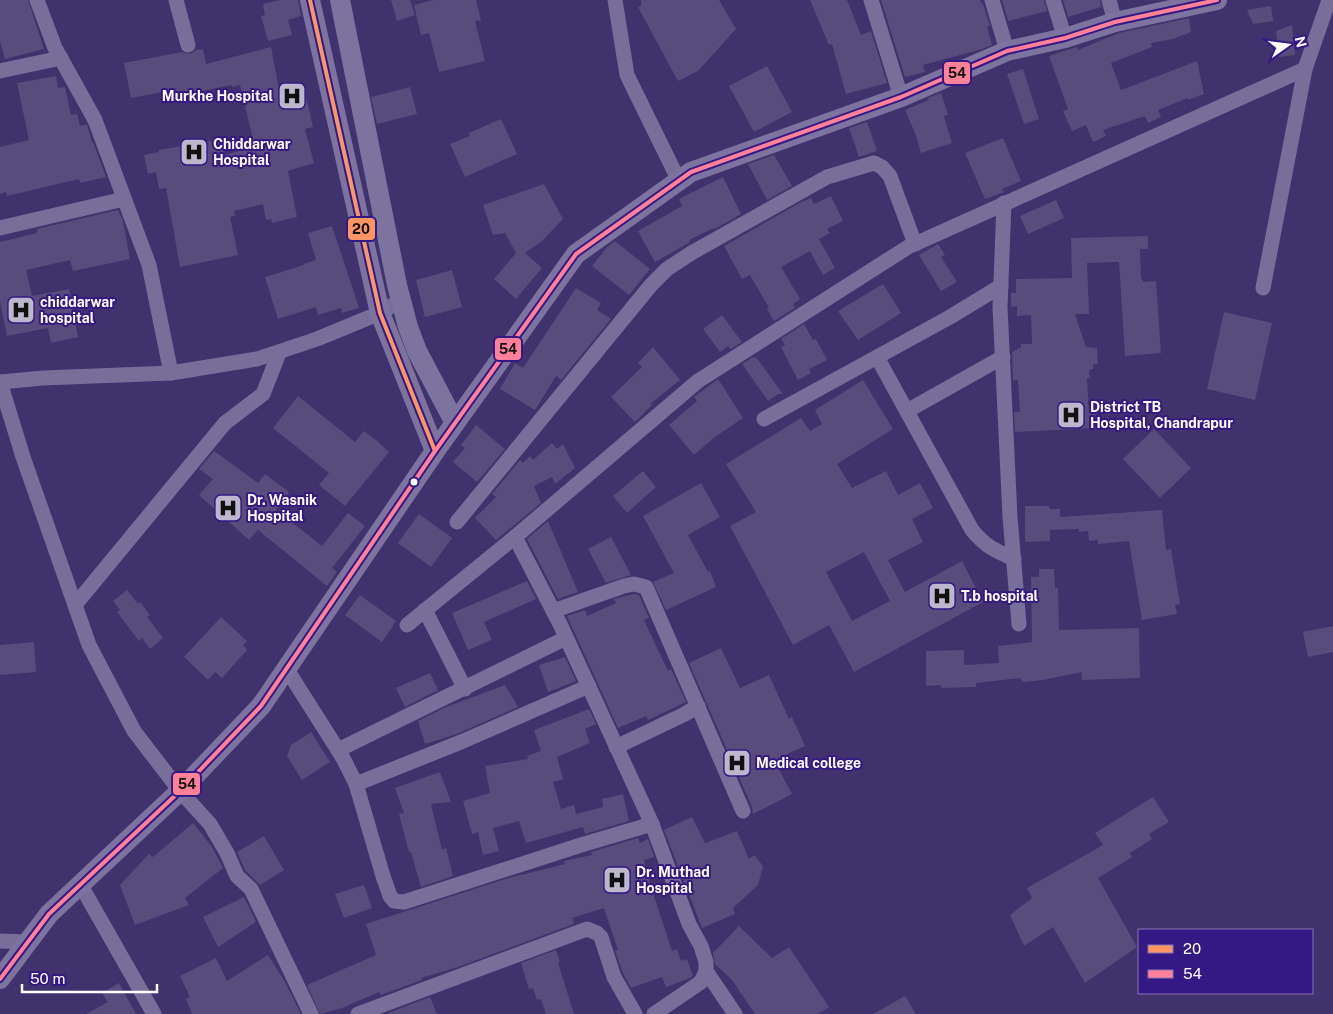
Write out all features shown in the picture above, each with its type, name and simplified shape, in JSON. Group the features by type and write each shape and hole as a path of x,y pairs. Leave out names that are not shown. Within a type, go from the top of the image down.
{"main road":[{"path":"310,0 380,313 435,451"},
{"path":"340,0 408,327 417,351 455,423"},
{"path":"0,979 49,914 180,790 261,706 435,451 576,254 691,172 901,97 1007,51 1065,38 1115,22 1217,0"}],"street":[{"path":"36,0 56,48 94,120 149,264 171,373"},
{"path":"176,0 188,45"},
{"path":"615,0 627,75 679,181"},
{"path":"871,0 901,97"},
{"path":"992,0 1007,51"},
{"path":"1053,0 1065,38"},
{"path":"1109,0 1115,22"},
{"path":"1263,288 1305,68 1329,0"},
{"path":"0,70 61,58"},
{"path":"407,625 515,537 698,381 915,244 1305,68"},
{"path":"457,522 651,285 667,268 693,252 827,177 874,163 882,167 890,176 915,244"},
{"path":"0,228 124,198"},
{"path":"1004,203 1001,286 1003,357 1010,517 1019,624"},
{"path":"764,419 950,317 1001,286"},
{"path":"311,1012 251,889 237,876 227,853 210,824 180,790 134,731 89,645 23,457 0,382 44,378 171,373 256,359 279,353 380,313 401,300"},
{"path":"74,605 225,423 262,394 279,353"},
{"path":"877,357 972,530 982,543 1014,560"},
{"path":"907,411 1003,357"},
{"path":"515,537 589,686 652,824 689,924 702,946 706,962 706,971 702,982 654,1014"},
{"path":"553,611 629,585 641,584 646,587 743,811"},
{"path":"425,610 464,689"},
{"path":"338,750 566,638"},
{"path":"286,668 338,750 356,784 383,876 390,896 394,901 404,902 652,824"},
{"path":"356,784 461,742 589,686"},
{"path":"616,747 698,706"},
{"path":"80,884 154,1014"},
{"path":"358,1014 587,929 601,937 614,977 635,1014"},
{"path":"0,941 28,942"},
{"path":"706,971 735,1014"}],"building":[{"path":"0,0 28,0 44,49 5,59 0,41"},
{"path":"280,0 298,0 301,16 288,20 292,35 268,41 261,16 265,15 263,4"},
{"path":"391,0 410,0 415,15 397,21"},
{"path":"433,0 476,0 481,20 475,21 485,61 439,72 429,33 421,35 414,5"},
{"path":"641,0 719,0 736,29 698,71 678,81 638,7 641,6"},
{"path":"810,0 847,0 861,35 871,31 887,83 846,94 832,44 829,45"},
{"path":"881,0 980,0 990,26 987,26 992,45 923,65 925,72 905,77"},
{"path":"1002,0 1044,0 1047,11 1008,21"},
{"path":"1063,0 1100,0 1101,7 1068,17"},
{"path":"1271,6 1273,21 1253,24 1247,10"},
{"path":"1189,18 1191,32 1173,39 1151,43 1152,47 1111,63 1121,90 1197,61 1204,94 1158,110 1161,117 1148,123 1145,116 1103,130 1106,136 1093,142 1086,125 1072,131 1063,111 1068,109 1049,56 1077,47 1078,50 1119,33"},
{"path":"1292,25 1295,55 1279,57 1276,31"},
{"path":"271,47 280,94 304,88 313,127 305,129 314,163 288,171 297,217 272,223 271,219 266,220 263,204 234,211 235,216 230,217 238,255 180,267 166,188 159,189 156,172 148,174 144,155 159,152 159,150 221,139 224,155 255,147 240,85 232,87 231,85 183,95 182,93 174,95 173,90 131,98 124,63 182,52 190,54 196,50 203,49 206,64"},
{"path":"767,66 792,112 754,132 729,86"},
{"path":"1023,69 1039,119 1024,124 1007,74"},
{"path":"56,76 58,88 65,87 71,115 77,114 80,126 87,124 92,143 106,177 80,183 79,179 7,196 6,192 0,194 0,147 29,140 17,83"},
{"path":"410,87 417,114 377,124 371,97"},
{"path":"941,93 948,115 944,116 952,143 921,153 905,110"},
{"path":"501,119 517,154 465,177 450,144 470,136 469,133"},
{"path":"867,122 877,151 859,157 849,128"},
{"path":"1003,138 1021,181 1002,189 1004,192 985,199 965,153"},
{"path":"774,155 792,186 767,200 748,164"},
{"path":"723,177 741,214 715,229 689,240 690,242 655,262 638,231 682,206 679,199"},
{"path":"544,184 563,219 542,241 525,253 542,268 516,299 494,279 516,253 505,233 493,235 483,205"},
{"path":"831,196 843,221 827,229 830,233 819,239 835,268 823,275 810,251 781,267 800,299 793,304 795,308 774,321 767,309 769,308 750,275 742,279 724,246 801,202 811,198 814,204"},
{"path":"1056,200 1064,218 1028,234 1020,216"},
{"path":"118,210 123,221 130,259 73,271 70,260 26,270 32,296 69,289 78,337 51,343 48,328 7,336 0,302 0,242 37,233 37,229"},
{"path":"332,226 359,308 342,313 341,308 318,315 316,307 278,319 265,277 316,260 308,233"},
{"path":"1148,236 1148,249 1140,249 1141,277 1143,282 1156,281 1161,353 1125,356 1119,262 1087,263 1089,314 1075,314 1086,347 1097,348 1098,364 1093,364 1093,369 1089,370 1090,378 1087,378 1089,413 1095,413 1096,428 1015,432 1014,412 1020,412 1018,380 1013,380 1012,352 1021,347 1021,344 1032,344 1031,315 1017,316 1017,306 1011,307 1011,293 1016,293 1016,279 1072,278 1071,238"},
{"path":"615,241 650,269 629,295 592,266 607,247"},
{"path":"938,244 945,255 941,257 957,282 941,291 919,255"},
{"path":"452,270 462,307 425,317 416,280"},
{"path":"883,284 901,313 858,340 838,311"},
{"path":"576,288 601,303 597,310 611,319 561,380 556,376 535,410 500,389 515,363 523,368"},
{"path":"1224,312 1272,323 1255,400 1207,389"},
{"path":"722,315 742,342 731,349 728,346 720,352 703,329"},
{"path":"804,324 813,340 816,339 827,360 809,369 811,373 798,380 781,347 785,345 781,339"},
{"path":"653,347 680,380 650,404 652,405 635,422 611,397 642,367 638,363"},
{"path":"756,357 783,394 778,394 768,401 742,364"},
{"path":"718,379 743,418 715,437 694,455 669,425 697,401 694,397"},
{"path":"863,380 893,429 837,464 852,488 886,471 898,495 920,483 933,508 912,519 923,542 888,560 905,592 962,561 983,602 854,672 829,625 793,645 730,526 756,512 726,464 801,418 810,431 822,424 815,410","holes":["864,552 890,601 852,621 826,572"]},
{"path":"298,396 355,442 364,431 389,452 345,506 319,485 329,473 273,428"},
{"path":"476,425 505,449 477,482 453,462 465,448 461,445"},
{"path":"1154,429 1191,468 1160,498 1123,459"},
{"path":"552,443 557,449 563,444 575,468 555,484 552,477 534,486 541,503 496,540 475,518 496,497 492,494 520,460 523,463 530,456 533,460"},
{"path":"214,451 258,483 265,474 289,492 276,510 322,546 348,513 365,526 332,568 337,572 327,586 258,530 249,540 199,495 213,479 199,469"},
{"path":"643,471 656,487 627,513 613,496"},
{"path":"701,483 720,517 688,535 708,572 710,571 716,587 666,610 653,582 674,573 643,516"},
{"path":"1025,506 1049,506 1050,509 1060,509 1060,517 1162,510 1166,550 1171,549 1180,604 1175,605 1177,614 1142,620 1129,541 1098,544 1098,540 1089,541 1088,531 1079,532 1079,529 1050,530 1050,541 1025,542"},
{"path":"419,514 452,538 431,567 398,543"},
{"path":"548,521 578,592 558,599 527,539"},
{"path":"611,537 631,575 606,583 588,549"},
{"path":"1039,569 1054,569 1055,588 1058,588 1059,630 1139,628 1140,678 1082,680 1082,672 1043,680 1023,682 1020,678 976,683 976,687 941,688 941,685 926,686 926,651 964,650 964,665 999,663 998,646 1032,642 1031,577 1039,577"},
{"path":"527,581 536,599 484,622 492,640 468,650 452,613"},
{"path":"127,590 150,615 147,617 163,638 150,649 142,638 139,641 117,612 120,610 113,601"},
{"path":"634,594 639,595 649,618 644,620 668,671 671,669 686,702 648,720 646,716 618,728 567,616 585,610 587,616 616,603 614,599"},
{"path":"360,595 396,621 382,642 345,615"},
{"path":"221,617 247,641 243,645 247,650 222,678 215,672 208,680 184,657"},
{"path":"1333,626 1333,652 1308,657 1303,632"},
{"path":"34,642 36,672 0,675 0,645"},
{"path":"721,648 740,688 769,675 789,719 792,717 805,746 774,760 792,794 753,814 752,807 689,663"},
{"path":"565,657 576,681 548,692 539,665"},
{"path":"430,673 438,690 405,707 396,688"},
{"path":"505,685 518,707 457,734 425,744 418,721 446,707"},
{"path":"589,709 596,724 585,729 590,743 557,757 563,779 553,782 561,809 574,805 576,814 603,807 602,799 623,794 629,821 585,834 583,827 526,843 519,821 493,828 499,851 483,855 478,832 472,834 463,801 490,793 485,766 528,759 527,756 541,751 534,730"},
{"path":"311,732 330,762 302,780 287,756 291,745"},
{"path":"440,772 451,802 431,804 442,850 446,848 453,876 421,887 399,814 404,813 395,788"},
{"path":"1153,797 1169,822 1149,834 1152,839 1130,853 1132,857 1098,878 1137,947 1085,983 1053,927 1024,946 1010,915 1032,898 1027,888 1103,845 1095,833"},
{"path":"692,817 705,843 737,831 749,859 754,855 763,866 758,885 733,908 735,914 702,928 664,830"},
{"path":"193,823 212,847 223,868 185,898 189,905 135,925 120,885 149,854 153,857"},
{"path":"264,836 284,870 260,885 245,870 237,852"},
{"path":"638,838 640,843 648,839 654,857 644,860 651,887 672,951 677,949 681,961 687,959 693,976 690,978 666,987 662,977 631,988 615,951 618,950 604,908 572,918 574,924 458,967 421,978 422,980 381,995 379,992 342,1008 320,1014 307,985 376,955 366,924 505,879 565,864 564,861 592,855 591,852"},
{"path":"364,885 372,908 344,918 335,894"},
{"path":"244,897 256,922 218,947 203,917"},
{"path":"739,926 772,958 789,947 829,1007 818,1014 755,1014 732,980 715,964 713,953"},
{"path":"556,950 560,962 558,963 574,1014 546,1014 541,999 537,1000 533,988 529,989 521,963"},
{"path":"268,955 285,982 301,1014 192,1014 186,999 190,997 180,976 216,958 227,981"},
{"path":"119,983 136,1014 86,1014 108,1002 102,993"},
{"path":"905,996 916,1014 873,1014"},
{"path":"430,997 437,1014 388,1013"}],"transit line":[{"name":"20","path":"310,0 380,313 435,451"},
{"name":"54","path":"0,979 49,914 180,791 261,706 435,451 576,254 691,172 901,97 1007,51 1065,38 1115,22 1217,0"}],"place":[{"name":"Murkhe Hospital","path":"292,96"},
{"name":"Chiddarwar Hospital","path":"194,152"},
{"name":"chiddarwar hospital","path":"21,310"},
{"name":"District TB Hospital, Chandrapur","path":"1071,415"},
{"name":"Dr. Wasnik Hospital","path":"228,508"},
{"name":"T.b hospital","path":"942,596"},
{"name":"Medical college","path":"737,763"},
{"name":"Dr. Muthad Hospital","path":"617,880"}]}
